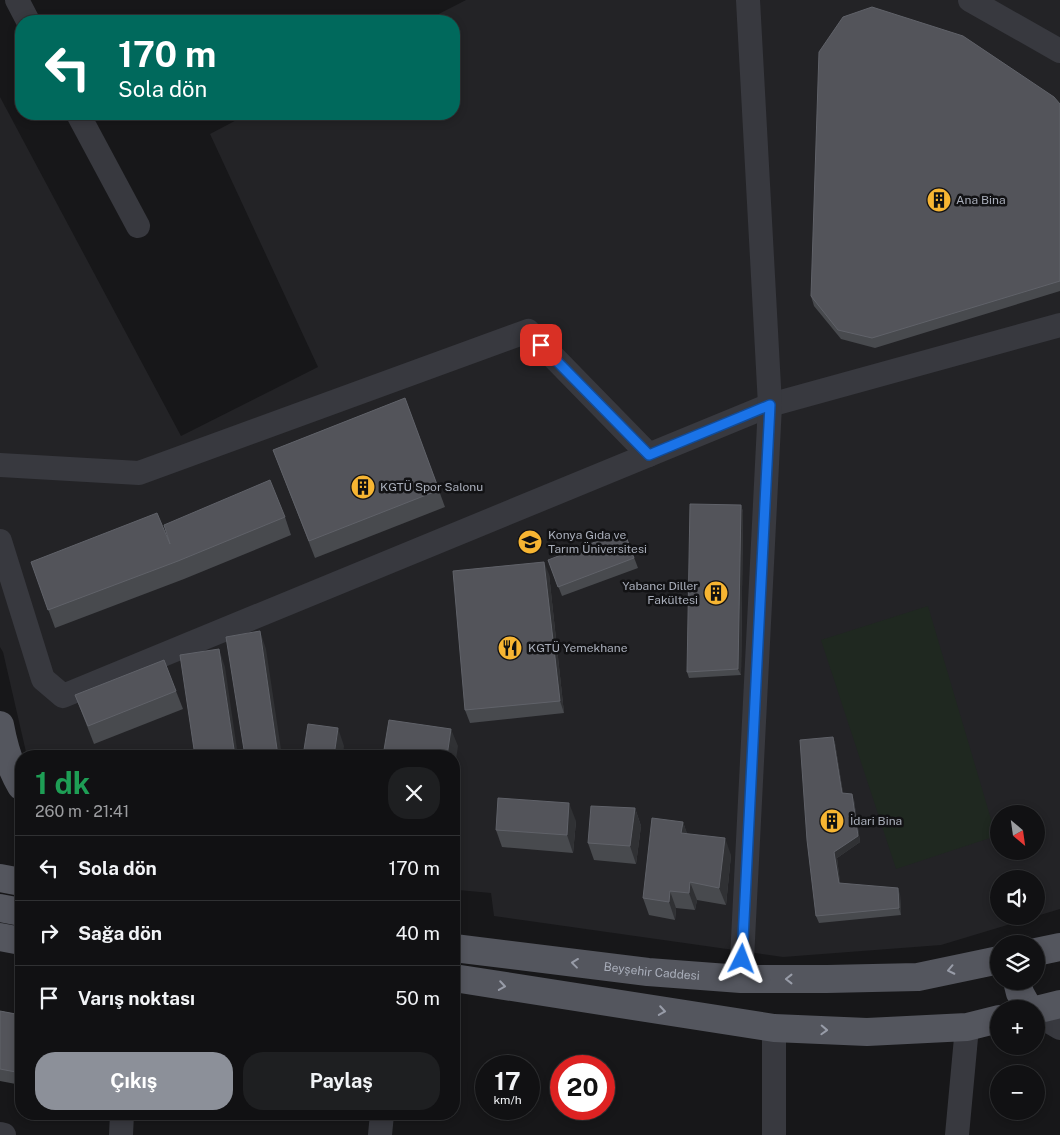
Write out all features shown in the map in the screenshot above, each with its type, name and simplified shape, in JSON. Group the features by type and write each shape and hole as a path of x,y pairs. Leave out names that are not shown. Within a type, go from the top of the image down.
{"main road":[{"path":"0,725 4,745 15,774"},
{"path":"0,878 15,881"},
{"path":"0,908 15,911"},
{"path":"0,937 15,940"},
{"path":"1045,950 1060,947"},
{"name":"Beyşehir Caddesi","path":"460,949 648,972 741,979 918,977 990,962"},
{"path":"460,979 774,1028 867,1032 967,1027 990,1021"},
{"path":"1045,1008 1060,1004"}],"street":[{"path":"17,0 25,15"},
{"path":"741,979 770,405 748,0"},
{"path":"970,0 1060,51"},
{"path":"81,120 138,226"},
{"path":"0,541 43,678 63,696 770,405 1060,325"},
{"path":"0,465 139,473 528,331 649,455"},
{"path":"1045,1019 1060,1028"},
{"path":"957,1135 967,1027"},
{"path":"774,1028 774,1135"},
{"path":"121,1135 122,1120"},
{"path":"380,1135 381,1120"},
{"path":"0,1134 4,1135"}],"shaded area":[{"name":"Konya Gıda ve Tarım Üniversitesi","path":"466,0 1060,0 1060,909 1045,914 1045,870 990,870 990,925 1007,925 941,945 783,957 494,916 491,893 460,890 460,750 26,750 3,652 0,647 0,97 181,436 318,367 210,134 237,120 460,120 460,15 437,15"},
{"path":"928,606 990,816 990,838 896,869 821,640"}],"building":[{"name":"Ana Bina","path":"872,7 963,36 1054,97 1060,104 1060,281 872,338 838,330 811,296 819,52 843,17"},
{"name":"KGTÜ Spor Salonu","path":"405,398 439,490 309,541 273,450"},
{"path":"270,480 285,517 178,561 48,610 31,562 157,513 170,544 164,525"},
{"name":"Yabancı Diller Fakültesi","path":"690,504 741,505 738,669 687,672"},
{"path":"624,531 634,558 558,587 548,560"},
{"name":"KGTÜ Yemekhane","path":"544,562 560,701 465,710 453,571"},
{"path":"260,631 277,750 244,750 226,637"},
{"path":"219,649 234,750 194,750 180,655"},
{"path":"164,660 176,691 88,726 75,695"},
{"path":"389,720 451,729 448,750 384,750"},
{"path":"308,724 338,728 335,750 304,750"},
{"name":"İdari Bina","path":"833,737 842,793 852,794 858,836 834,852 839,883 898,888 899,908 816,916 807,840 800,740"},
{"path":"498,798 569,803 567,835 496,830"},
{"path":"591,806 635,808 630,846 588,843"},
{"path":"652,818 683,822 681,833 725,838 719,888 690,882 689,893 670,891 669,902 643,898"},
{"path":"0,1011 15,1014 15,1072 0,1069"}],"place":[{"name":"Ana Bina","path":"939,200"},
{"name":"KGTÜ Spor Salonu","path":"363,487"},
{"name":"Konya Gıda ve Tarım Üniversitesi","path":"530,542"},
{"name":"Yabancı Diller Fakültesi","path":"716,593"},
{"name":"KGTÜ Yemekhane","path":"510,648"},
{"name":"İdari Bina","path":"832,821"}],"route":[{"path":"541,345 649,455 770,405 742,959"}]}
